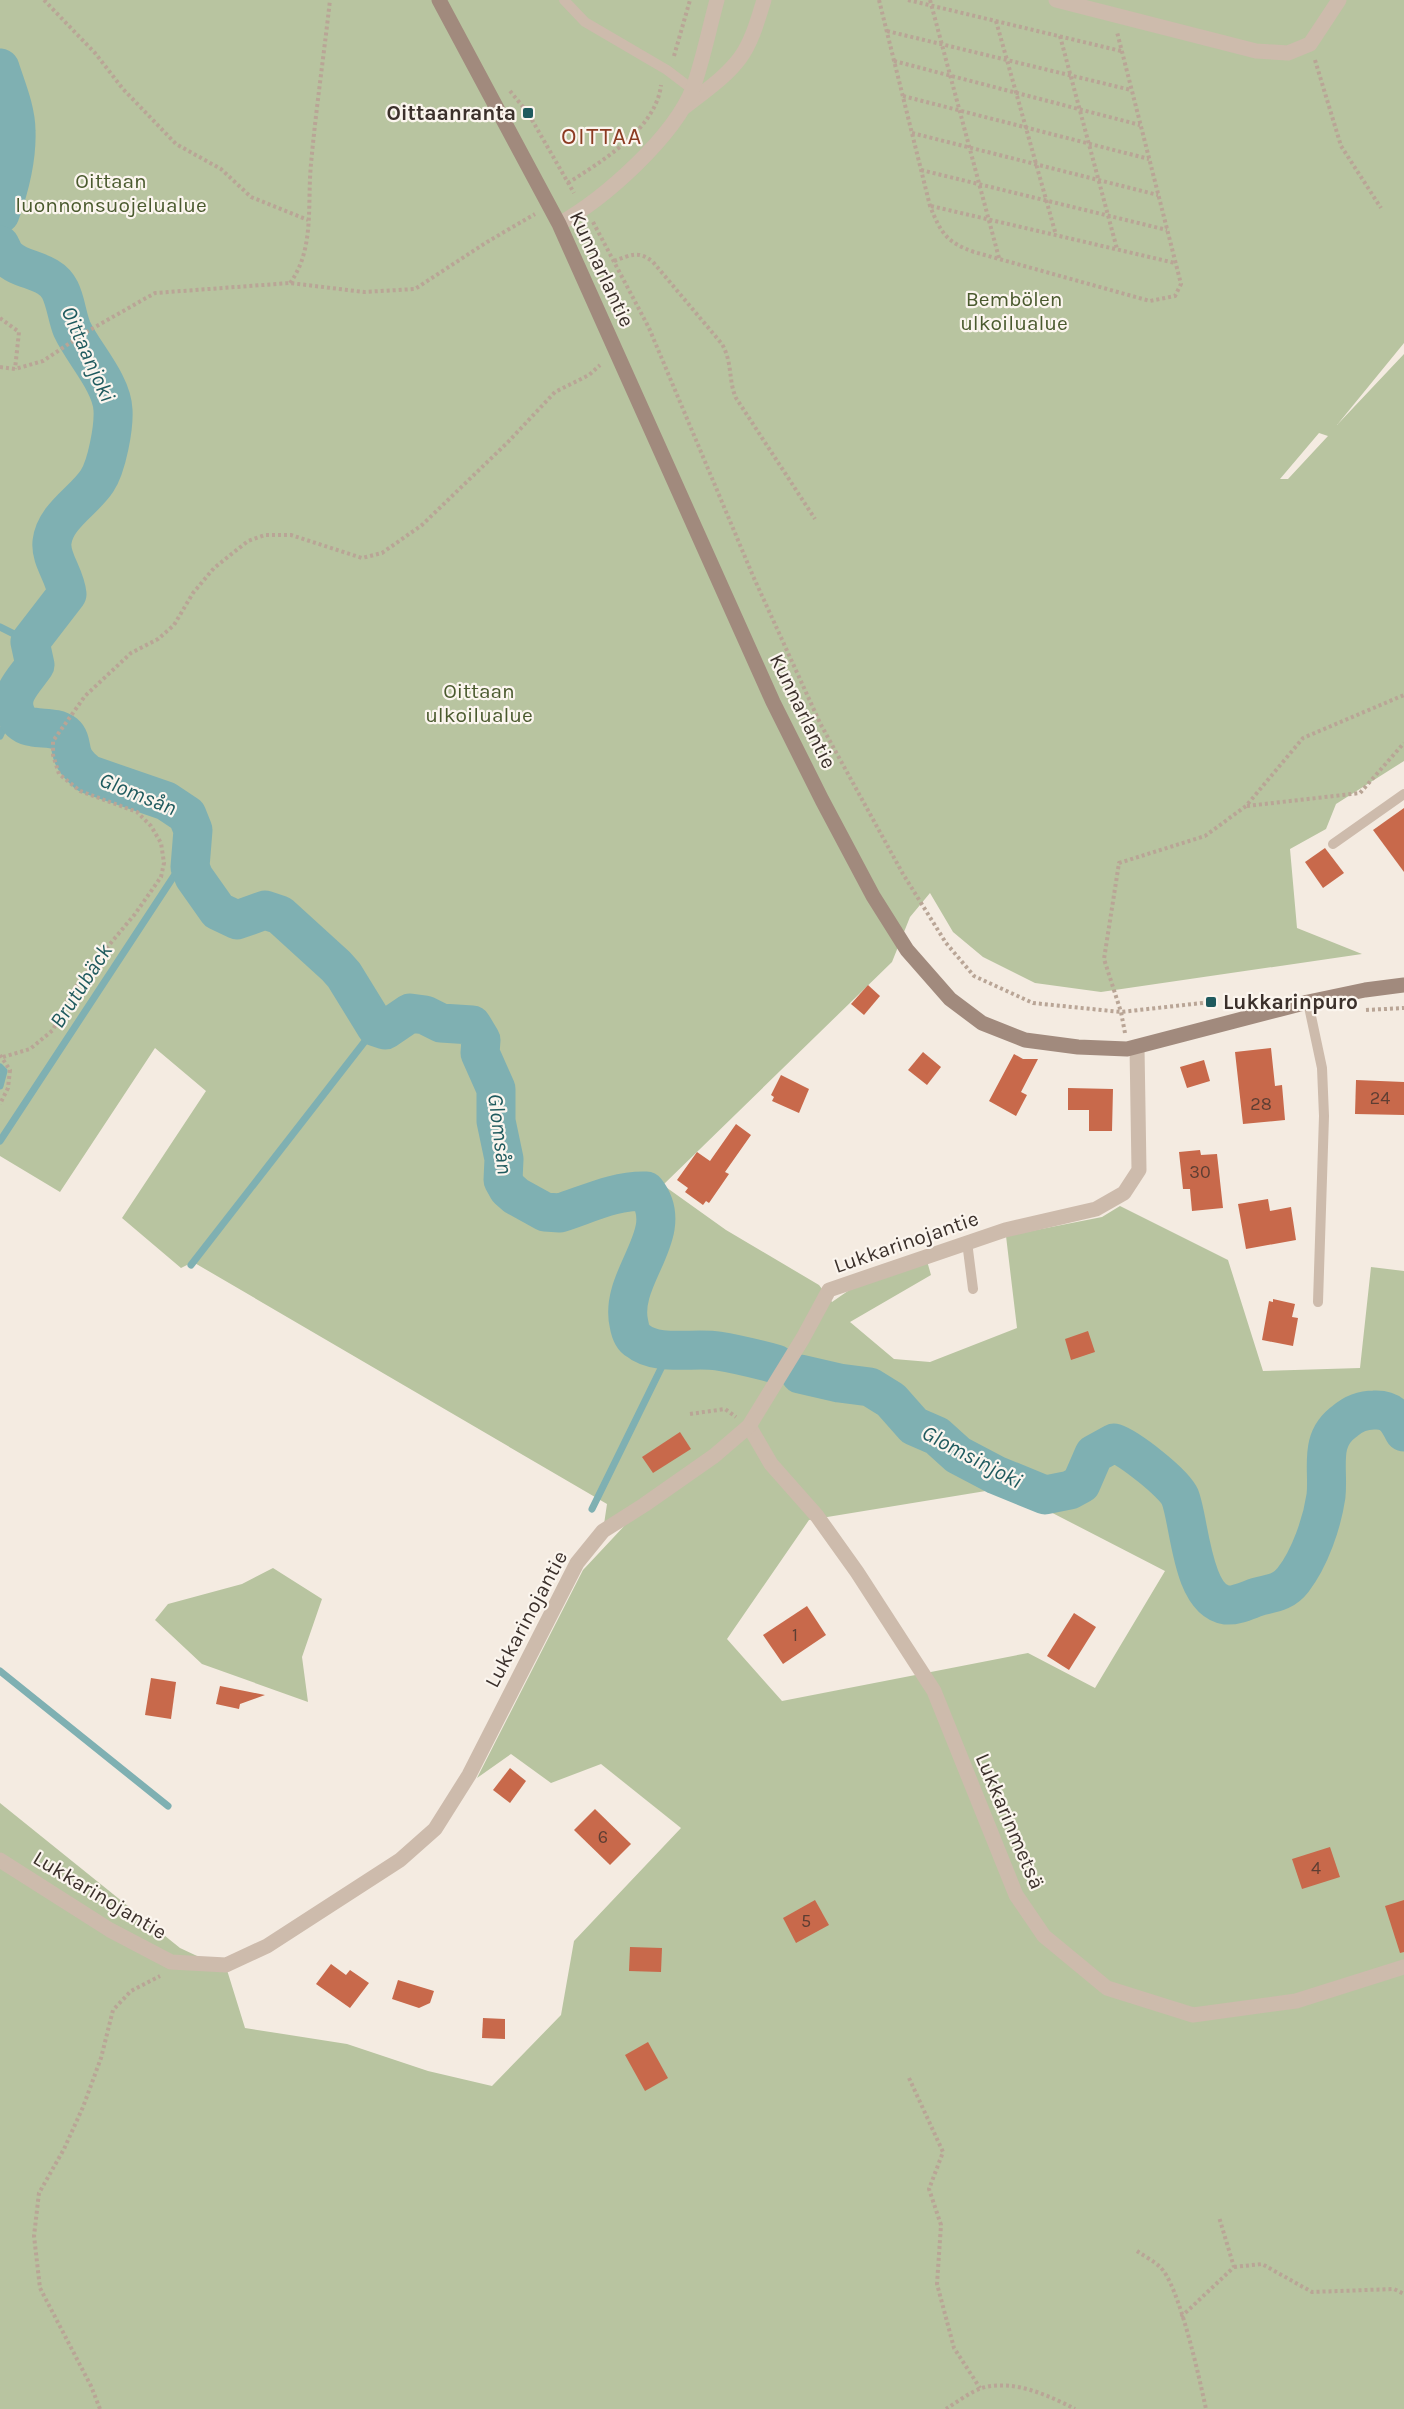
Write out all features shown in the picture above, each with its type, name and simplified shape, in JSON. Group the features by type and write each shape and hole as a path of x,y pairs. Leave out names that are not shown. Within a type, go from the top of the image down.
{"main road":[{"name":"Kunnarlantie","path":"439,0 560,224 773,702 873,896 907,950 950,999 982,1023 1025,1040 1078,1047 1127,1049 1308,1002 1365,990 1404,985"}],"street":[{"path":"682,110 692,89 717,0"},
{"path":"560,224 586,209 625,176 682,110 718,81 741,57 764,0"},
{"path":"1056,0 1256,51 1288,53 1310,44 1339,0"},
{"name":"Lukkarinojantie","path":"0,1860 110,1930 171,1962 226,1965 267,1946 399,1860 435,1829 469,1774 578,1563 603,1531 714,1456 749,1426 829,1290 1005,1230 1096,1209 1124,1192 1139,1170 1137,1047"},
{"name":"Lukkarinmetsä","path":"749,1426 771,1464 817,1516 857,1572 934,1691 1016,1895 1044,1936 1107,1988 1193,2015 1296,2001 1404,1967"}],"lane":[{"path":"564,0 585,22 667,70 692,89"},
{"path":"1333,844 1404,794"},
{"path":"1308,1002 1322,1068 1324,1116 1318,1302"},
{"path":"967,1242 973,1289"}],"path":[{"path":"44,0 95,54 123,89 176,144 221,169 250,198 308,220"},
{"path":"290,283 300,269 307,244 311,165 330,0"},
{"path":"568,183 624,144 653,111 660,96 661,83 678,46 690,0"},
{"path":"879,0 930,206 944,234 951,242 974,252 1150,301 1175,296 1181,284 1112,14"},
{"path":"908,0 1121,51"},
{"path":"930,0 999,258"},
{"path":"996,21 1056,235"},
{"path":"887,31 1131,90"},
{"path":"1060,36 1117,249"},
{"path":"1310,44 1341,146 1381,208"},
{"path":"894,61 1140,125"},
{"path":"506,86 528,114 568,183 586,209 649,328 753,576 820,723 903,874 946,943 974,976 1033,1003 1121,1012 1211,1002"},
{"path":"903,96 1149,159"},
{"path":"912,133 1158,195"},
{"path":"921,170 1167,230"},
{"path":"0,367 15,369 44,361 88,331 155,293 290,283 364,291 415,289 487,242 550,206"},
{"path":"930,206 1175,263"},
{"path":"614,261 634,254 645,255 722,344 730,363 732,388 736,398 815,519"},
{"path":"0,318 19,332 15,369"},
{"path":"0,1104 8,1088 10,1070 1,1056 30,1049 53,1030 67,1000 84,975 135,914 161,877 164,863 160,843 151,826 137,812 80,791 59,774 53,755 53,741 85,696 131,653 158,639 174,625 193,593 214,568 248,541 265,535 291,535 362,558 382,553 422,525 508,442 555,392 589,375 600,365"},
{"path":"1121,1012 1104,959 1119,863 1205,836 1246,806 1303,738 1404,695"},
{"path":"1246,806 1360,793 1404,743"},
{"path":"1372,1010 1404,1008"},
{"path":"690,1414 725,1409 749,1426"},
{"path":"100,2409 91,2386 40,2288 34,2236 39,2193 64,2149 83,2107 101,2058 113,2010 131,1992 179,1963"},
{"path":"909,2078 944,2152 929,2189 941,2225 937,2284 954,2348 980,2388"},
{"path":"1219,2217 1234,2267"},
{"path":"1137,2251 1161,2268 1173,2288 1195,2358 1206,2409"},
{"path":"1181,2318 1234,2267 1262,2264 1312,2292 1394,2289 1404,2294"},
{"path":"946,2409 980,2388 1002,2385 1049,2396 1075,2409"}],"green space":[{"path":"0,0 1404,0 1404,343 1337,425 1404,354 1404,761 1336,804 1326,829 1290,849 1297,928 1362,954 1101,992 1035,983 983,957 953,932 930,893 910,917 892,962 663,1185 726,1230 819,1285 832,1302 858,1284 927,1261 931,1275 850,1322 894,1359 930,1362 1017,1328 1006,1236 1102,1217 1120,1206 1228,1260 1263,1371 1360,1368 1371,1267 1404,1271 1404,2409 0,2409 0,1803 180,1948 227,1970 245,2028 347,2044 428,2071 492,2086 561,2015 574,1941 681,1828 601,1764 551,1783 511,1754 477,1778 583,1570 642,1507 603,1531 607,1504 193,1262 181,1268 122,1218 206,1091 155,1048 60,1192 0,1156","holes":["1319,433 1328,436 1288,479 1280,479","1004,1488 1165,1571 1095,1688 1028,1653 782,1701 727,1639 809,1520"]},
{"path":"273,1568 322,1599 302,1657 308,1702 202,1664 155,1620 168,1604 242,1584"}],"building":[{"path":"1404,808 1404,872 1373,830"},
{"path":"1325,848 1344,873 1323,888 1305,862"},
{"path":"868,985 880,996 864,1015 851,1004"},
{"path":"1271,1048 1275,1086 1282,1085 1285,1120 1243,1124 1235,1052"},
{"path":"923,1052 941,1067 927,1085 908,1070"},
{"path":"1014,1054 1023,1059 1038,1059 1021,1092 1027,1095 1016,1116 989,1101"},
{"path":"1204,1060 1210,1081 1187,1088 1180,1067"},
{"path":"781,1075 809,1089 799,1113 772,1101 774,1097 771,1095"},
{"path":"1356,1080 1404,1082 1404,1115 1355,1114"},
{"path":"1068,1088 1113,1089 1112,1131 1089,1131 1089,1110 1068,1110"},
{"path":"736,1124 751,1135 725,1172 729,1174 709,1203 706,1201 703,1205 685,1192 688,1188 677,1180 697,1152 710,1161"},
{"path":"1200,1150 1201,1155 1217,1154 1223,1208 1192,1211 1190,1189 1183,1189 1179,1152"},
{"path":"1268,1199 1270,1211 1291,1207 1296,1240 1246,1249 1238,1204"},
{"path":"1273,1299 1295,1304 1292,1317 1298,1318 1293,1346 1262,1340 1269,1301 1273,1302"},
{"path":"1088,1331 1095,1352 1071,1360 1065,1339"},
{"path":"680,1432 691,1449 653,1473 642,1457"},
{"path":"807,1606 826,1635 783,1664 763,1635"},
{"path":"1074,1613 1096,1627 1069,1670 1047,1656"},
{"path":"151,1678 176,1682 171,1719 145,1715"},
{"path":"220,1686 265,1695 240,1704 239,1709 216,1704"},
{"path":"510,1768 526,1781 510,1803 493,1790"},
{"path":"595,1809 631,1844 610,1865 574,1830"},
{"path":"1330,1847 1340,1877 1302,1889 1292,1859"},
{"path":"815,1900 829,1925 796,1943 783,1918"},
{"path":"1404,1900 1404,1952 1400,1953 1385,1906"},
{"path":"630,1947 662,1948 661,1972 629,1971"},
{"path":"331,1964 346,1975 350,1970 369,1983 350,2008 316,1984"},
{"path":"398,1980 434,1991 430,2003 419,2008 392,1999"},
{"path":"483,2018 505,2019 505,2039 482,2038"},
{"path":"648,2042 668,2078 645,2091 625,2055"}],"waterway":[{"name":"Oittaanjoki","path":"0,68 16,123 12,173 0,214"},
{"name":"Glomsån","path":"0,245 6,256 13,262 43,274 60,290 72,329 108,389 113,410 109,446 101,474 58,524 54,533 53,555 64,580 67,594 30,642 35,665 15,694 14,707 19,719 27,726 54,729 65,734 74,759 88,774 166,801 187,815 193,830 190,867 194,877 218,911 237,920 265,910 280,915 344,975 376,1027 385,1030 410,1013 425,1015 441,1023 472,1025 481,1040 480,1053 496,1089 496,1121 504,1159 503,1180 516,1196 545,1212 560,1213 613,1195 646,1191 654,1207 656,1223 632,1289 628,1307 629,1326 635,1339 645,1345 665,1350 718,1351 776,1364"},
{"path":"0,627 30,642"},
{"name":"Brutubäck","path":"0,736 13,707"},
{"name":"Brutubäck","path":"0,1141 191,850"},
{"path":"191,1265 376,1027"},
{"name":"Brutubäck","path":"0,1067 4,1071 0,1086"},
{"path":"592,1509 670,1350"},
{"name":"Glomsinjoki","path":"800,1374 870,1387 891,1400 914,1426 937,1436 958,1455 996,1475 1045,1495 1070,1490 1081,1484 1094,1454 1114,1443 1121,1446 1169,1483 1180,1497 1199,1575 1205,1589 1214,1600 1226,1605 1238,1604 1281,1590 1293,1580 1299,1571 1310,1551 1322,1517 1326,1496 1326,1455 1331,1437 1337,1429 1358,1413 1380,1410 1393,1415 1404,1432"},
{"path":"0,1671 168,1806"}],"place":[{"name":"Oittaanranta","path":"528,113"},
{"name":"Lukkarinpuro","path":"1211,1002"}],"district":[{"name":"OITTAA","path":"602,136"}],"park label":[{"name":"Oittaan luonnonsuojelualue","path":"111,193"},
{"name":"Bembölen ulkoilualue","path":"1014,311"},
{"name":"Oittaan ulkoilualue","path":"479,703"}]}
